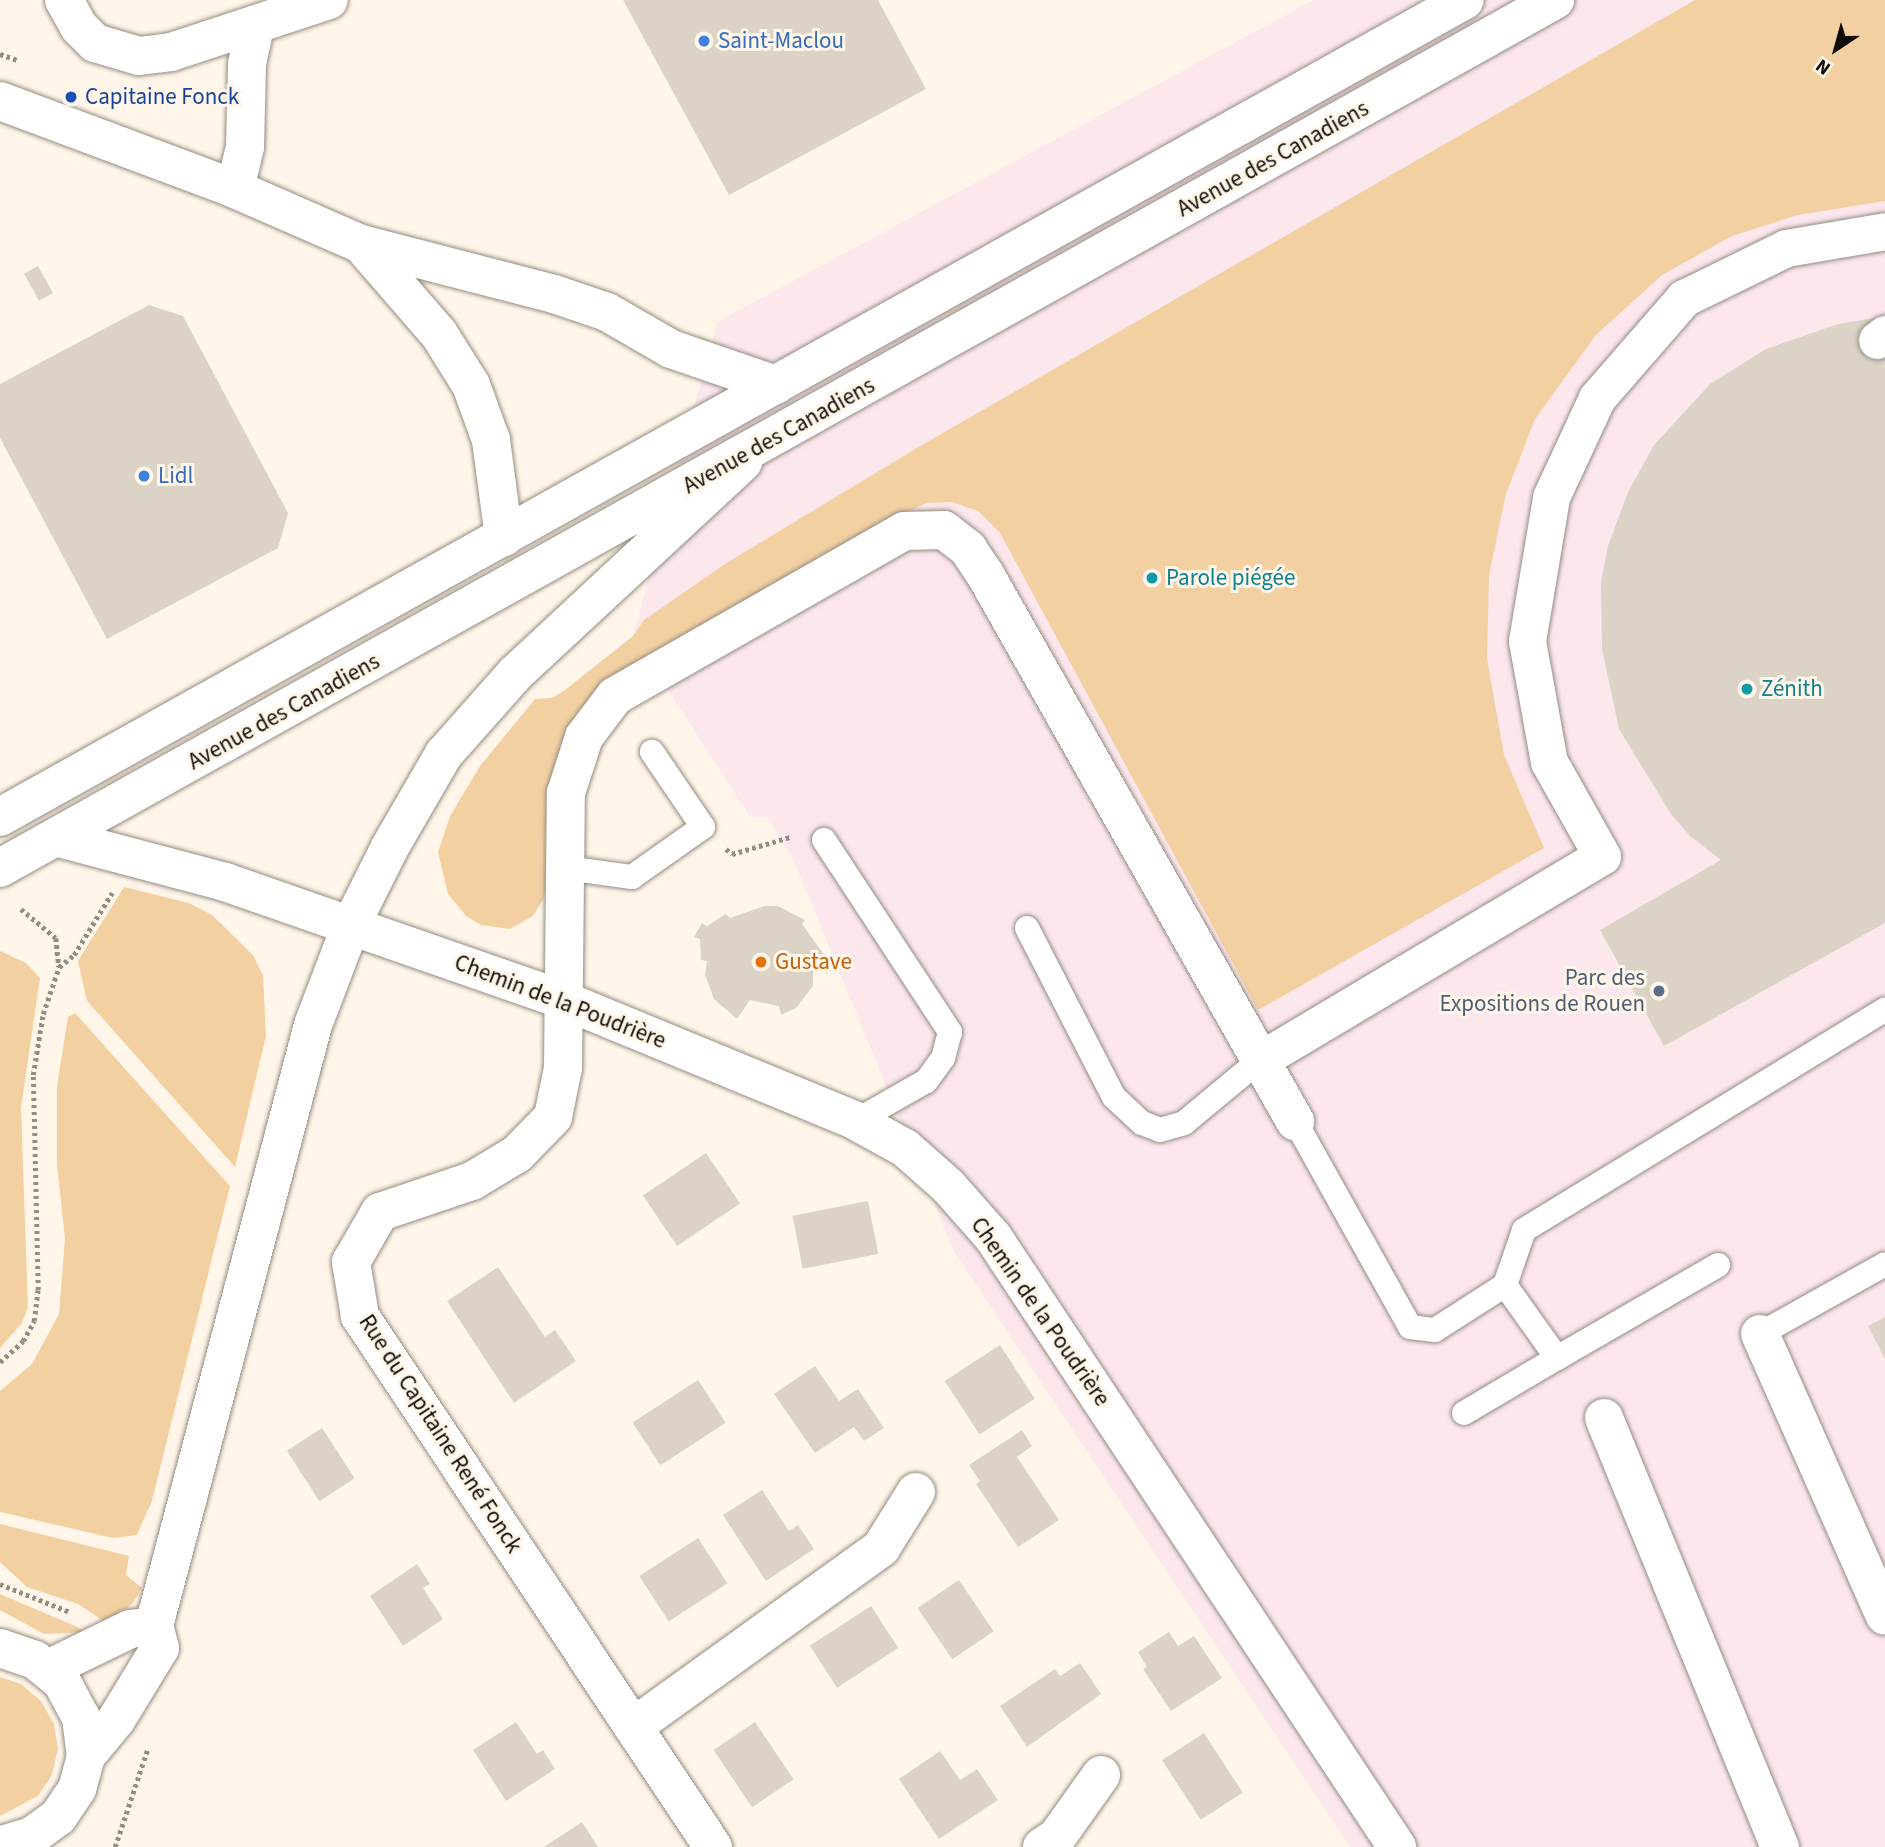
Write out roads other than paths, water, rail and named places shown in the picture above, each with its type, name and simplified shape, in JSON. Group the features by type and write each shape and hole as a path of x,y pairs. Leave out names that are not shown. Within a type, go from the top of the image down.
{"street":[{"path":"64,0 79,27 95,43 113,52 139,55 171,52 328,0"},
{"name":"Avenue des Canadiens","path":"0,817 1465,0"},
{"name":"Avenue des Canadiens","path":"0,868 59,838 758,449 1555,0"},
{"path":"236,189 244,147 247,64 255,25"},
{"path":"0,101 236,189 361,244 554,294 607,312 671,349 776,385"},
{"path":"1260,1060 1602,856 1549,762 1527,641 1550,497 1597,398 1684,298 1786,248 1885,231"},
{"path":"361,244 439,334 471,385 491,440 504,537"},
{"path":"0,1846 43,1838 69,1804 86,1756 117,1720 160,1648 154,1626 313,1025 351,925 444,754 570,619 758,449"},
{"name":"Rue du Capitaine René Fonck","path":"713,1847 360,1316 351,1262 380,1212 471,1181 517,1154 553,1116 562,1068 566,793 584,737 615,696 904,531 944,530 968,549 986,576 1295,1121"},
{"name":"Chemin de la Poudrière","path":"59,838 225,883 563,1000 856,1121 905,1148 948,1186 993,1237 1397,1847"},
{"path":"1760,1335 1885,1616"},
{"path":"1604,1418 1780,1847"},
{"path":"633,1727 881,1548 916,1492"},
{"path":"48,1669 130,1629 154,1626"},
{"path":"2,1646 48,1669 77,1708 86,1756"},
{"path":"1042,1847 1057,1837 1101,1775"}],"lane":[{"path":"566,868 632,877 703,827 652,752"},
{"path":"824,840 950,1032 943,1058 926,1081 856,1121"},
{"path":"1027,928 1114,1097 1142,1123 1160,1130 1184,1123 1260,1060"},
{"path":"1295,1121 1410,1327 1435,1330 1505,1285 1524,1230 1885,1010"},
{"path":"1760,1335 1885,1264"},
{"path":"1464,1413 1718,1265"},
{"path":"1505,1285 1557,1358"}],"place":[{"name":"Saint-Maclou","path":"704,41"},
{"name":"Capitaine Fonck","path":"71,97"},
{"name":"Lidl","path":"144,476"},
{"name":"Parole piégée","path":"1152,578"},
{"name":"Zénith","path":"1747,689"},
{"name":"Gustave","path":"761,962"},
{"name":"Parc des Expositions de Rouen","path":"1659,991"}]}
